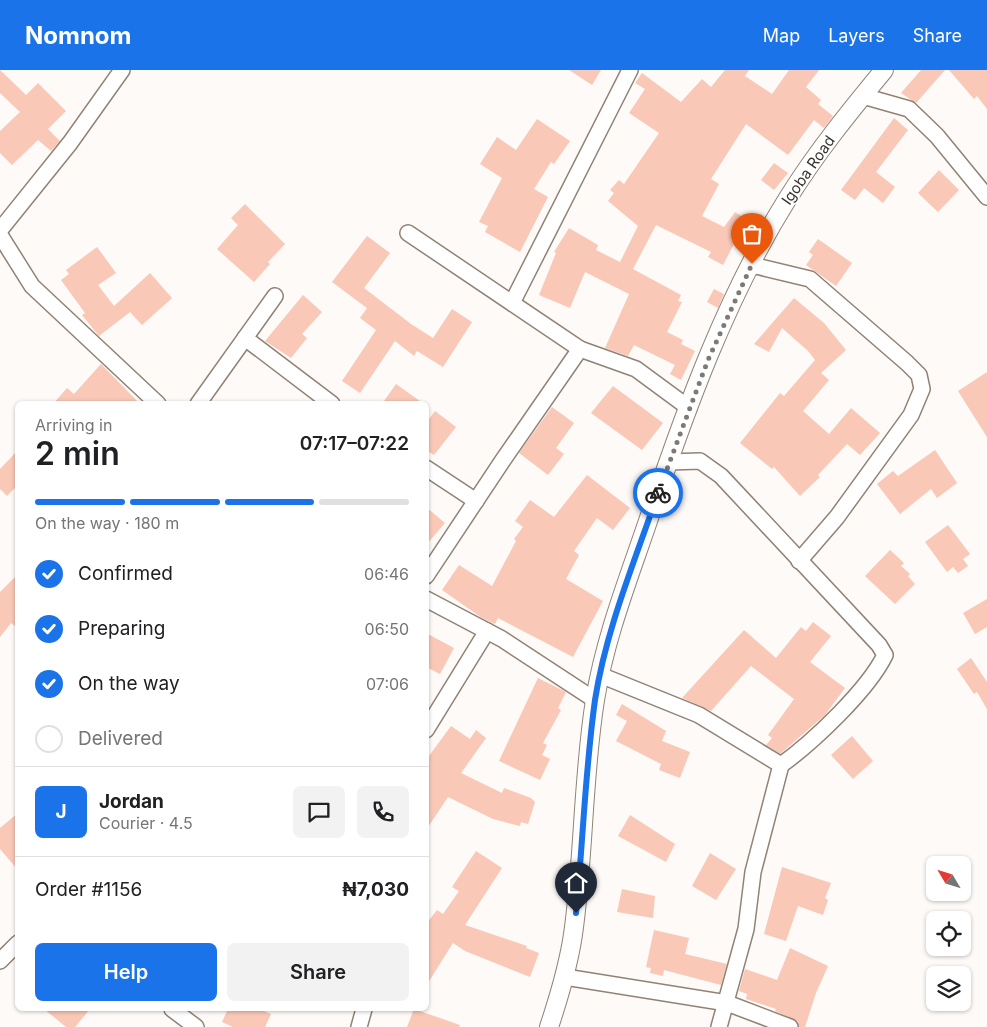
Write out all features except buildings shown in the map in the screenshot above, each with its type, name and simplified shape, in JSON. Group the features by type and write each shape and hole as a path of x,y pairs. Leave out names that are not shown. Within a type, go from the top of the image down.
{"street":[{"path":"0,230 70,143 122,70"},
{"path":"512,303 630,70"},
{"name":"Igoba Road","path":"549,1027 565,977 574,928 595,700 600,675 617,612 668,462 734,301 788,198 826,142 884,70"},
{"path":"863,96 909,109 937,136 987,198"},
{"path":"408,234 580,348 636,369 689,408"},
{"path":"0,235 32,286 155,401"},
{"path":"752,264 810,279 907,363 919,375 922,389 911,415 837,517 799,561"},
{"path":"200,401 275,296"},
{"path":"245,338 328,401"},
{"path":"429,572 580,348"},
{"path":"668,462 700,461 721,476 879,645 885,655 878,671 807,746 780,765 754,872 746,929 719,1027"},
{"path":"429,470 476,502"},
{"path":"429,601 487,631 595,700"},
{"path":"429,725 487,631"},
{"path":"600,675 698,715 780,765"},
{"path":"0,961 15,946"},
{"path":"565,977 727,1003 790,1027"},
{"path":"177,1011 196,1027"},
{"path":"359,1027 363,1011"}],"way so far":[{"path":"658,493 668,462 708,360 752,264"}],"route":[{"path":"576,913 595,700 617,612 658,493"}]}
